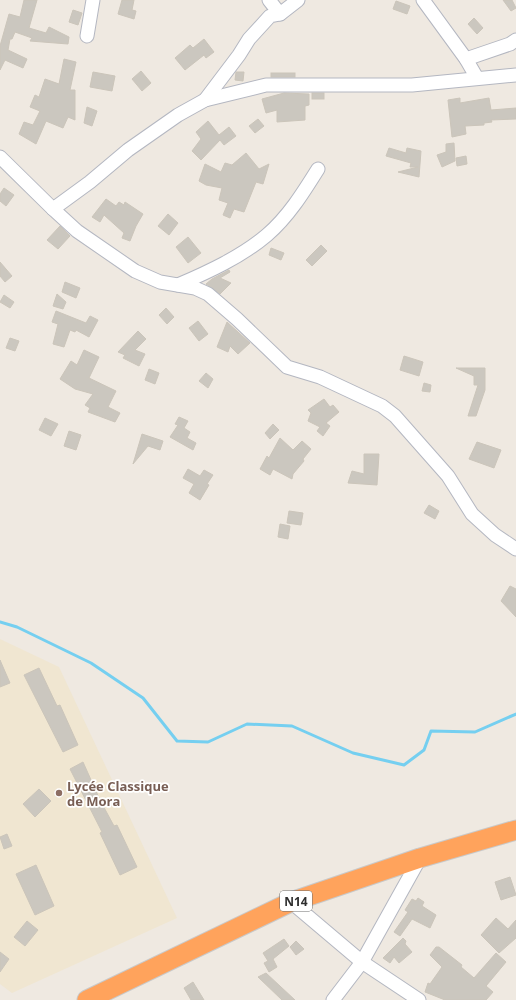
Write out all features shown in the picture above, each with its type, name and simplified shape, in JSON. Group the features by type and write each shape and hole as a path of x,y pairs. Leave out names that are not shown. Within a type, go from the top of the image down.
{"highway":[{"name":"N14","path":"87,1000 291,902 420,858 516,830"}],"street":[{"path":"87,36 93,0"},
{"path":"269,0 280,14"},
{"path":"205,100 239,55 249,39 270,16 280,14 298,0"},
{"path":"423,0 466,59 477,78"},
{"path":"466,59 510,44 516,40"},
{"path":"53,209 90,182 128,150 178,115 205,100 266,85 412,85 516,75"},
{"path":"0,157 77,231 136,271 160,282 195,288 218,302 286,367 320,377 382,406 395,416 448,476 472,514 495,535 516,549"},
{"path":"178,285 209,272 266,235 303,193 318,170"},
{"path":"333,1000 362,962 420,858"},
{"path":"291,902 362,962 419,1000"}],"shaded area":[{"name":"Lycée Classique de Mora","path":"0,639 59,667 177,918 12,993 0,984"}],"building":[{"path":"24,0 37,0 29,28 46,33 49,27 69,37 68,44 30,41 32,38 15,32 12,39 10,39 8,50 27,59 23,68 5,60 0,70 0,46 9,14 20,17"},
{"path":"122,0 134,0 132,10 136,11 134,19 118,14"},
{"path":"503,0 512,0 516,8 511,11"},
{"path":"396,1 410,6 407,14 393,9"},
{"path":"73,10 82,13 78,25 69,22"},
{"path":"474,18 483,28 477,34 468,24"},
{"path":"204,39 214,52 206,58 204,55 185,70 175,58 190,45 193,48"},
{"path":"64,59 76,62 70,90 75,90 75,120 68,117 63,128 46,121 36,144 19,134 24,122 33,125 40,111 30,107 35,95 39,97 45,79 59,84"},
{"path":"141,71 151,83 142,91 132,79"},
{"path":"93,72 115,76 112,91 90,87"},
{"path":"236,72 244,72 243,81 235,80"},
{"path":"271,73 295,73 295,77 271,77"},
{"path":"284,93 309,94 309,105 305,106 305,120 277,122 277,110 266,113 262,99"},
{"path":"312,93 324,93 324,99 312,99"},
{"path":"460,98 460,103 489,98 491,110 516,108 516,119 491,120 492,122 484,123 484,125 465,126 466,134 452,137 448,100"},
{"path":"87,107 97,111 92,126 84,123"},
{"path":"258,119 264,126 255,133 249,126"},
{"path":"208,121 219,135 229,127 236,136 224,145 220,140 201,160 192,151 201,139 196,132"},
{"path":"454,143 455,161 442,167 437,155 446,152 446,144"},
{"path":"389,148 406,153 407,148 421,151 419,177 398,172 418,167 410,167 411,163 386,156"},
{"path":"246,153 259,169 269,164 263,184 256,182 244,212 234,209 230,218 223,215 228,203 219,200 222,188 206,185 199,181 205,164 221,172 225,163 232,165"},
{"path":"466,156 467,164 457,166 456,158"},
{"path":"4,188 14,195 6,206 0,201 0,194"},
{"path":"106,199 116,206 119,202 124,205 125,202 143,214 130,241 122,238 124,233 104,215 100,222 92,217"},
{"path":"168,214 178,223 169,235 158,226"},
{"path":"60,226 70,236 58,249 47,240"},
{"path":"188,237 201,253 188,263 176,247"},
{"path":"321,245 327,251 312,266 306,260"},
{"path":"271,248 284,253 281,260 269,255"},
{"path":"0,262 12,276 5,282 0,276"},
{"path":"229,270 230,272 220,278 231,283 220,294 206,284 212,279"},
{"path":"65,282 80,288 76,298 62,292"},
{"path":"57,294 66,302 63,309 53,306"},
{"path":"4,295 14,302 10,308 0,302"},
{"path":"166,308 174,317 167,324 159,315"},
{"path":"56,311 86,323 90,316 98,320 89,337 76,330 75,332 70,330 64,347 53,344 58,324 52,322"},
{"path":"198,321 208,334 199,341 189,328"},
{"path":"227,322 250,343 238,354 230,346 228,352 217,347"},
{"path":"138,331 146,339 135,350 145,354 139,366 123,358 125,355 118,352"},
{"path":"10,338 19,341 15,351 6,348"},
{"path":"84,350 99,357 89,378 116,391 108,407 120,413 115,422 88,412 90,408 85,405 93,394 75,389 60,379 71,361 77,365"},
{"path":"404,356 423,362 419,376 400,370"},
{"path":"456,368 485,368 485,390 476,416 468,416 478,385 474,385 474,376"},
{"path":"149,369 159,373 155,384 145,380"},
{"path":"206,373 213,379 208,388 199,381"},
{"path":"424,383 431,385 430,392 422,391"},
{"path":"324,399 330,407 333,405 339,412 326,423 330,426 323,436 317,431 320,427 308,421 311,413 308,410"},
{"path":"179,417 188,421 184,428 190,432 187,438 196,443 193,450 170,437 178,425 175,424"},
{"path":"45,418 58,424 51,436 39,430"},
{"path":"273,424 279,430 270,439 265,433"},
{"path":"69,431 81,435 76,450 64,446"},
{"path":"142,434 163,441 160,450 148,446 133,464"},
{"path":"280,438 293,450 302,441 311,449 303,459 304,461 293,474 292,479 273,469 270,475 260,469 267,456 269,458"},
{"path":"477,442 501,450 494,468 469,459"},
{"path":"364,454 379,454 377,485 348,483 352,471 364,474"},
{"path":"188,469 200,476 204,470 213,475 200,500 189,493 194,484 183,478"},
{"path":"429,505 439,511 435,519 424,513"},
{"path":"289,511 303,513 301,525 287,523"},
{"path":"280,524 290,526 288,539 278,537"},
{"path":"510,586 516,589 516,617 501,601"},
{"path":"0,660 10,683 0,687"},
{"path":"39,668 57,706 60,705 78,745 63,752 24,675"},
{"path":"83,762 100,800 114,826 117,825 137,867 120,875 100,833 102,832 70,769"},
{"path":"39,789 51,801 35,817 23,804"},
{"path":"7,834 12,846 4,849 0,837"},
{"path":"36,865 54,906 35,915 16,874"},
{"path":"510,877 516,895 501,900 495,882"},
{"path":"418,898 424,902 422,906 436,915 430,928 412,919 400,936 394,932 408,912 405,910 412,899 416,901"},
{"path":"496,918 508,929 516,920 516,938 499,953 481,935"},
{"path":"27,921 38,930 25,946 14,937"},
{"path":"403,938 406,941 405,944 412,952 399,963 394,957 390,963 383,958"},
{"path":"284,939 289,946 273,959 277,967 269,972 264,963 268,961 263,953"},
{"path":"296,941 304,949 296,955 290,947"},
{"path":"436,947 439,947 462,965 461,967 474,978 496,953 506,962 486,986 493,992 486,1000 445,1000 425,992 428,983 430,984 442,967 430,955"},
{"path":"0,952 9,959 0,972"},
{"path":"266,973 295,1000 282,1000 258,977"},
{"path":"193,982 204,1000 191,1000 184,988"}],"waterway":[{"path":"0,622 17,627 91,663 143,698 177,741 208,742 247,724 292,726 353,753 404,765 424,750 431,731 475,732 516,714"}],"place":[{"name":"Lycée Classique de Mora","path":"59,793"}]}
